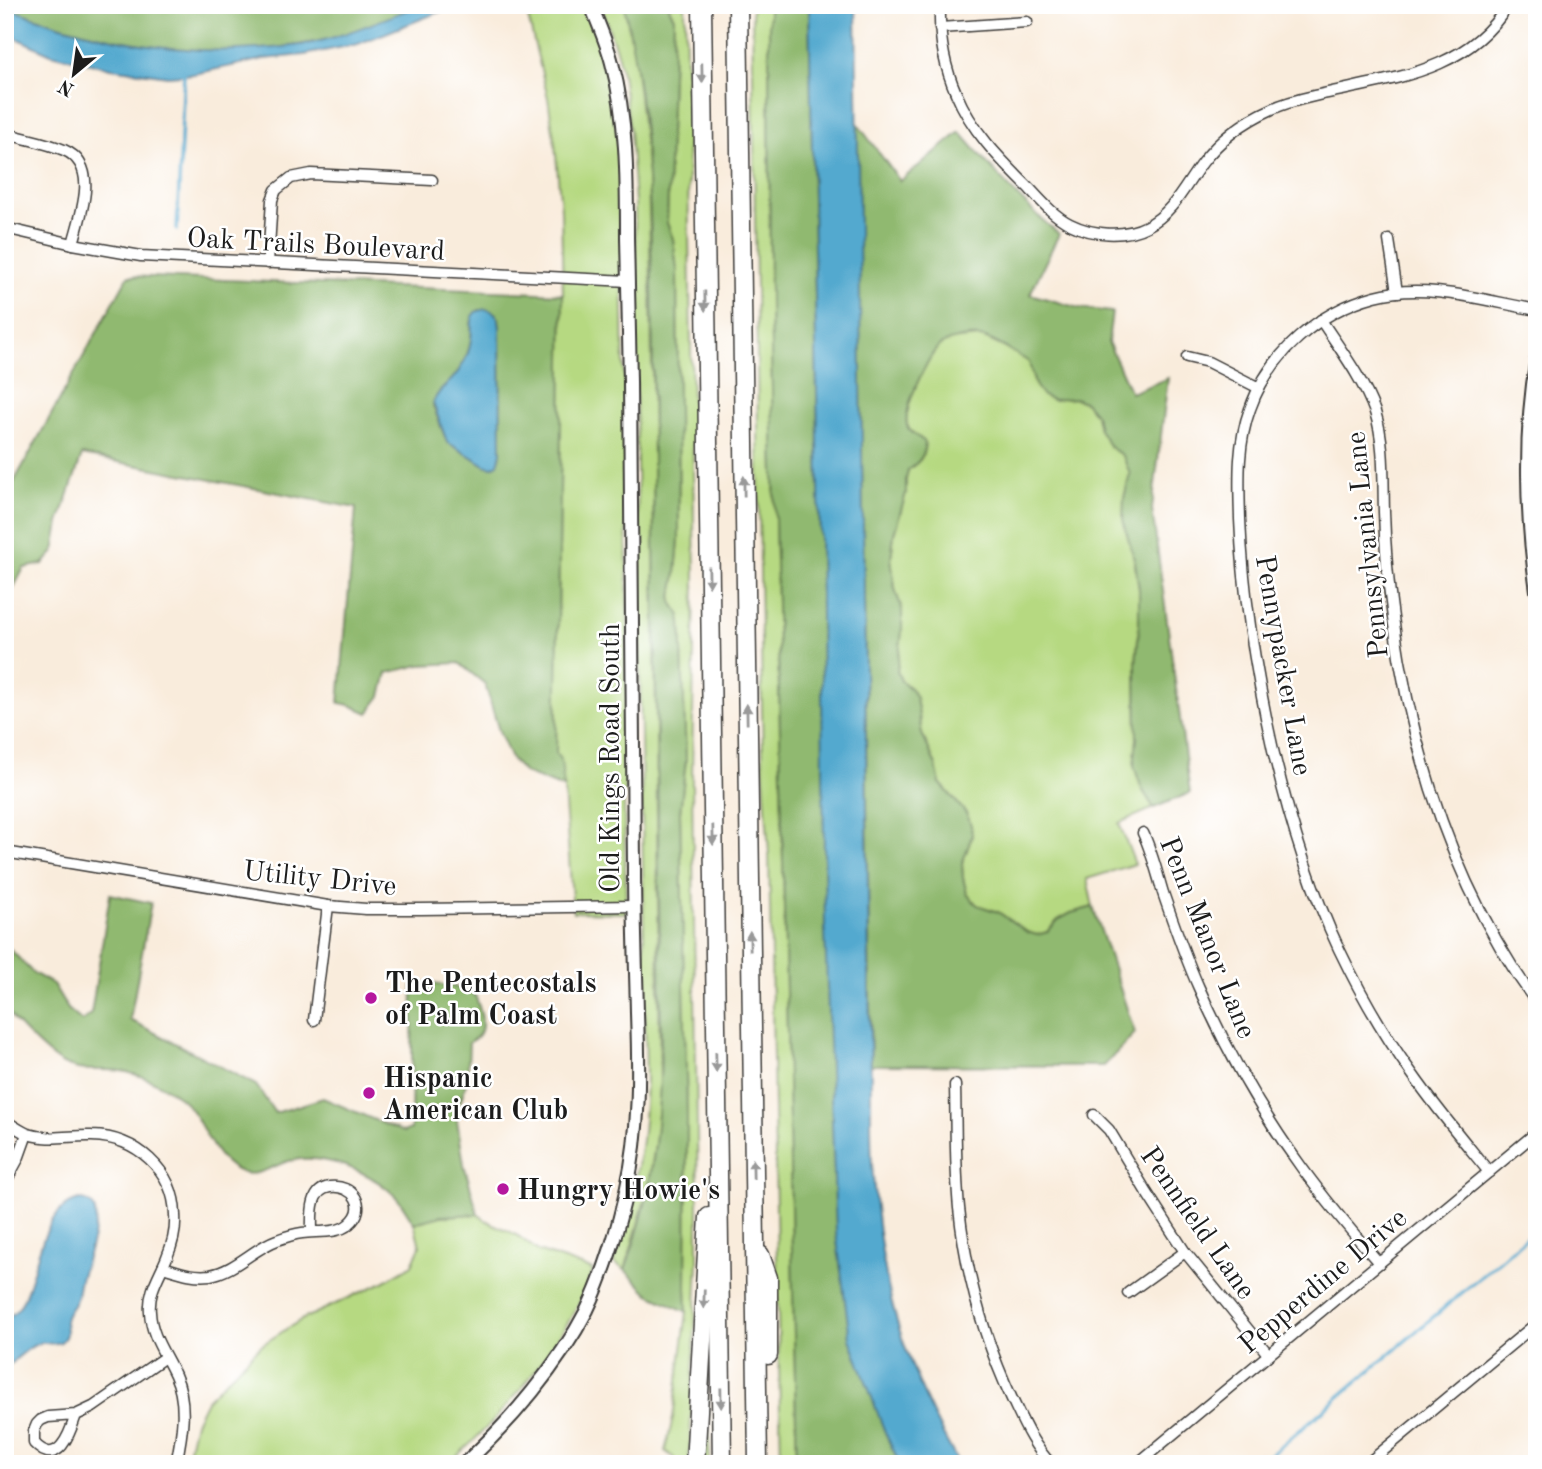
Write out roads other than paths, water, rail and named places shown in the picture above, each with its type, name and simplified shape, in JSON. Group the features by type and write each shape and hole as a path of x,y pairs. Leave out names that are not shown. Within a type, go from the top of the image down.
{"highway":[{"path":"702,5 722,1464"},
{"path":"738,5 758,1464"},
{"path":"695,1464 707,1228 718,1158"},
{"path":"754,1237 768,1278 770,1464"}],"street":[{"name":"Old Kings Road South","path":"464,1464 505,1424 536,1386 586,1311 613,1238 635,1141 639,1054 634,906 635,687 627,181 618,91 611,59 592,5"},
{"path":"940,5 940,28 947,67 956,93 976,130 1048,207 1067,222 1094,232 1121,234 1145,227 1168,211 1211,152 1251,119 1295,101 1437,66 1460,54 1481,38 1508,5"},
{"path":"940,28 1027,22"},
{"path":"5,132 59,148 79,161 85,184 74,244"},
{"path":"268,263 270,205 276,190 291,178 311,174 432,180"},
{"name":"Oak Trails Boulevard","path":"5,228 141,256 628,281"},
{"path":"1389,240 1397,292"},
{"name":"Pennypacker Lane","path":"1489,1172 1429,1097 1378,1024 1327,922 1296,838 1262,700 1249,625 1241,552 1241,450 1247,419 1259,388 1284,352 1321,320 1347,306 1364,299 1397,292 1421,291 1537,310"},
{"name":"Pennsylvania Lane","path":"1321,320 1364,389 1378,423 1387,562 1394,620 1411,712 1434,798 1452,849 1477,905 1507,960 1537,1003"},
{"path":"1187,357 1208,362 1259,388"},
{"path":"1537,358 1530,417 1529,470 1530,522 1537,591"},
{"name":"Penn Manor Lane","path":"1143,833 1186,956 1206,1004 1239,1069 1301,1167 1378,1263"},
{"name":"Utility Drive","path":"5,852 328,906 421,909 634,906"},
{"path":"314,1020 328,906"},
{"path":"955,1085 959,1208 974,1290 987,1336 1007,1388 1036,1445 1051,1464"},
{"name":"Pennfield Lane","path":"1094,1115 1109,1130 1185,1252 1268,1354"},
{"path":"5,1121 27,1134 45,1137 93,1136 135,1147 147,1156 169,1183 174,1205 175,1229 163,1267 152,1290 149,1314 157,1342 176,1377 181,1396 182,1427 176,1464"},
{"name":"Pepperdine Drive","path":"1137,1464 1537,1132"},
{"path":"5,1183 27,1134"},
{"path":"163,1267 193,1276 214,1274 274,1241 299,1233 312,1232 343,1229 357,1214 359,1206 356,1197 346,1189 336,1186 325,1188 317,1194 312,1206 312,1232"},
{"path":"1128,1293 1185,1252"},
{"path":"1367,1464 1537,1323"},
{"path":"76,1415 71,1433 62,1447 50,1452 42,1451 34,1443 34,1431 41,1420 76,1415 102,1401 165,1357"}],"water":[{"path":"420,5 457,5 358,44 304,55 264,59 194,74 168,76 111,68 51,54 5,33 5,7 97,35 160,47 192,50 273,48 307,44 336,36"},
{"path":"809,5 856,5 871,1134 875,1195 885,1271 900,1332 926,1400 959,1464 900,1464 886,1435 850,1339 836,1233 825,931"},
{"path":"485,309 497,315 500,329 501,453 498,464 492,467 447,442 433,403 458,372 466,357 475,312"},
{"path":"80,1200 90,1203 96,1221 76,1299 65,1321 65,1336 57,1343 36,1344 5,1369 5,1320 18,1309 25,1296 40,1247 55,1217 66,1206"}],"waterway":[{"path":"177,230 184,72"},
{"path":"1260,1464 1537,1229"}],"place":[{"name":"The Pentecostals of Palm Coast","path":"371,998"},
{"name":"Hispanic American Club","path":"369,1093"},
{"name":"Hungry Howie's","path":"503,1189"}]}
